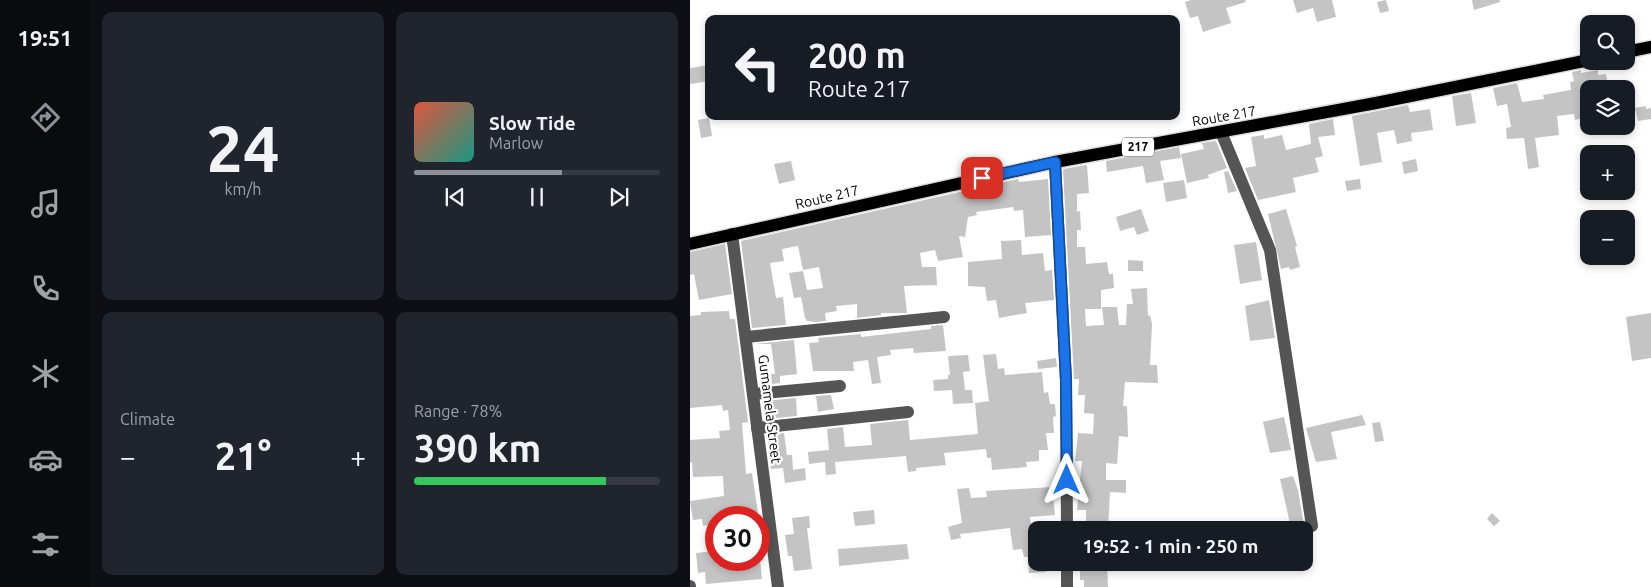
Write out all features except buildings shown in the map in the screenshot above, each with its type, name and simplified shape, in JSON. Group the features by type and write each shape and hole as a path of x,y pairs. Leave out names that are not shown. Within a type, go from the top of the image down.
{"main road":[{"path":"1635,50 1651,47"},
{"name":"Route 217","path":"690,244 1055,162 1221,132 1580,62"}],"street":[{"path":"1221,132 1270,250 1311,521"},
{"path":"1055,162 1066,381 1067,521"},
{"name":"Gumamela Street","path":"732,234 778,587"},
{"path":"746,337 944,317"},
{"path":"753,394 840,386"},
{"path":"757,428 908,412"},
{"path":"1067,571 1067,587"}],"route":[{"path":"982,178 1055,162 1066,381 1067,480"}]}
